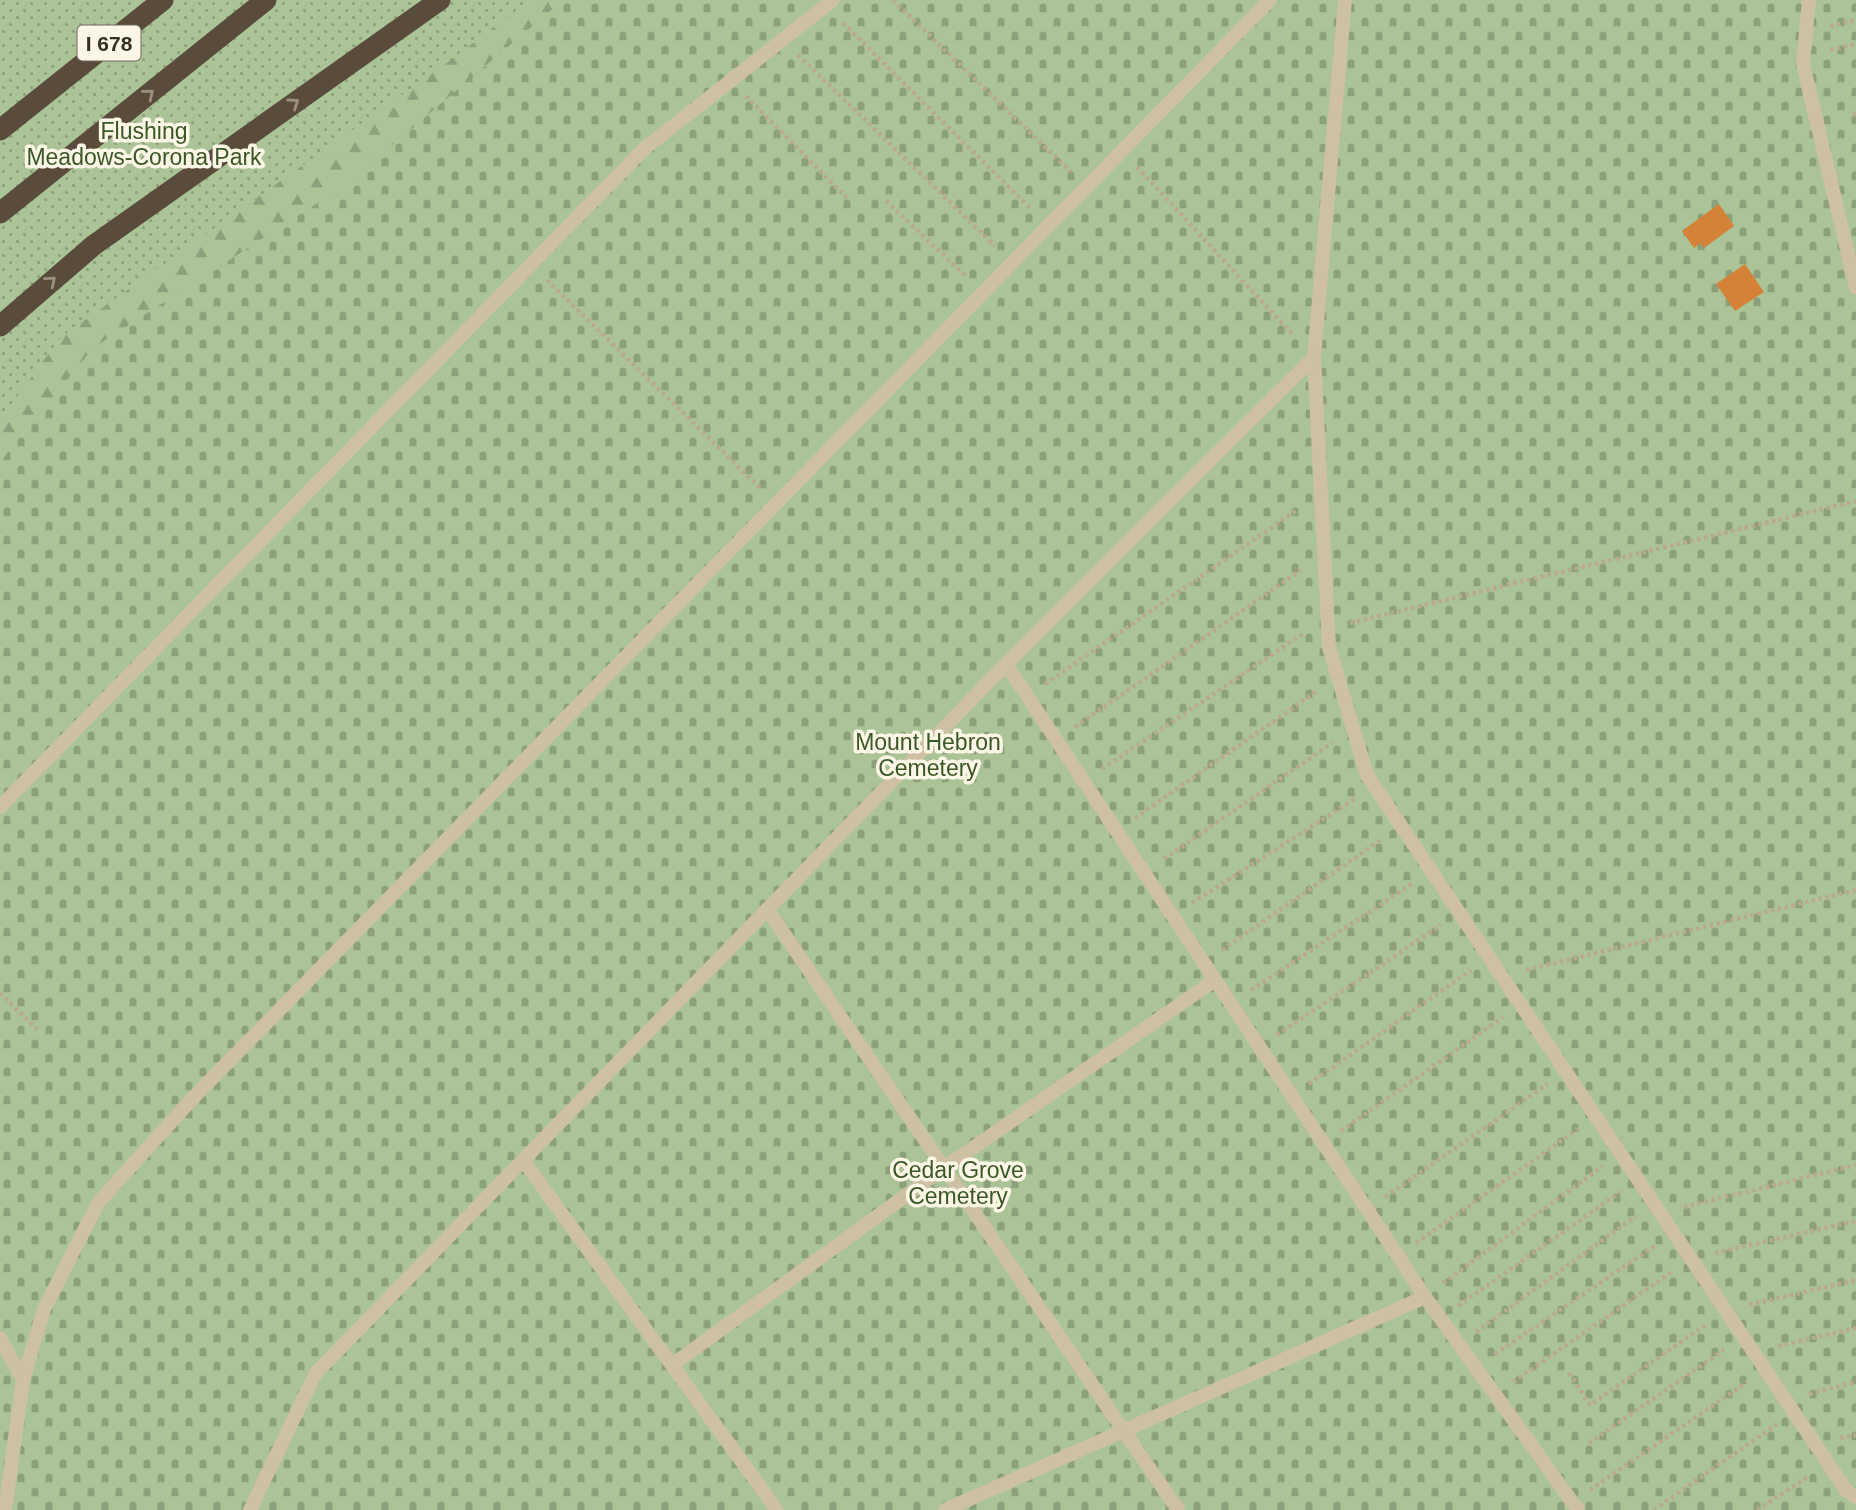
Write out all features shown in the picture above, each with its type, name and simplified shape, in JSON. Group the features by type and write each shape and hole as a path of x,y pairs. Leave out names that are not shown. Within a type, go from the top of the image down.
{"highway":[{"path":"55,86 143,0"},
{"name":"I 678","path":"0,130 163,0"},
{"name":"I 678","path":"0,213 266,0"},
{"path":"0,326 117,229 437,2"}],"lane":[{"path":"5,1510 23,1380 44,1310 98,1202 201,1090 1270,0"},
{"path":"1345,0 1314,357 1328,622 1338,676 1367,775 1846,1490 1856,1497"},
{"path":"1809,0 1803,64 1856,288"},
{"path":"0,807 644,149 829,2"},
{"path":"250,1510 315,1374 1006,664 1314,357"},
{"path":"1006,664 1425,1297 1575,1506"},
{"path":"767,909 1178,1510"},
{"path":"672,1365 944,1168 1216,980"},
{"path":"523,1160 777,1510"},
{"path":"945,1510 1425,1297"},
{"path":"0,1338 23,1380"}],"path":[{"path":"892,0 1087,187"},
{"path":"829,2 1048,226"},
{"path":"1828,26 1856,20"},
{"path":"782,40 1012,263"},
{"path":"1829,50 1856,44"},
{"path":"731,80 850,201"},
{"path":"1122,151 1314,357"},
{"path":"886,201 983,292"},
{"path":"531,264 776,503"},
{"path":"1027,696 1321,494"},
{"path":"1084,781 1328,622 1856,501"},
{"path":"1056,740 1324,554"},
{"path":"1117,831 1338,676"},
{"path":"1144,873 1353,729"},
{"path":"1172,915 1374,786"},
{"path":"1204,963 1401,826"},
{"path":"1231,1003 1431,871"},
{"path":"1501,976 1856,890"},
{"path":"1260,1047 1459,913"},
{"path":"1292,1096 1489,957"},
{"path":"0,993 39,1031"},
{"path":"1324,1143 1521,1004"},
{"path":"1367,1209 1566,1072"},
{"path":"1398,1256 1596,1116"},
{"path":"1425,1297 1620,1153"},
{"path":"1459,1343 1657,1208 1856,1165"},
{"path":"1441,1319 1638,1180"},
{"path":"1495,1394 1691,1259 1856,1221"},
{"path":"1476,1367 1674,1233"},
{"path":"1569,1373 1590,1405 1726,1311 1856,1280"},
{"path":"1754,1352 1856,1328"},
{"path":"1589,1443 1743,1336"},
{"path":"1575,1506 1766,1370"},
{"path":"1785,1399 1856,1382"},
{"path":"1654,1510 1794,1412"},
{"path":"1757,1510 1828,1463"}],"green space":[{"name":"Flushing Meadows-Corona Park","path":"0,0 691,0 0,512"},
{"path":"529,0 661,0 0,534 0,420 60,338 451,60"},
{"name":"Mount Hebron Cemetery","path":"563,0 1856,0 1856,1510 0,1510 0,462 93,348 344,186"}],"building":[{"path":"1719,204 1734,226 1704,248 1701,243 1694,248 1682,231"},
{"path":"1745,264 1764,292 1735,311 1716,284"}],"park label":[{"name":"Cedar Grove Cemetery","path":"958,1183"}]}
